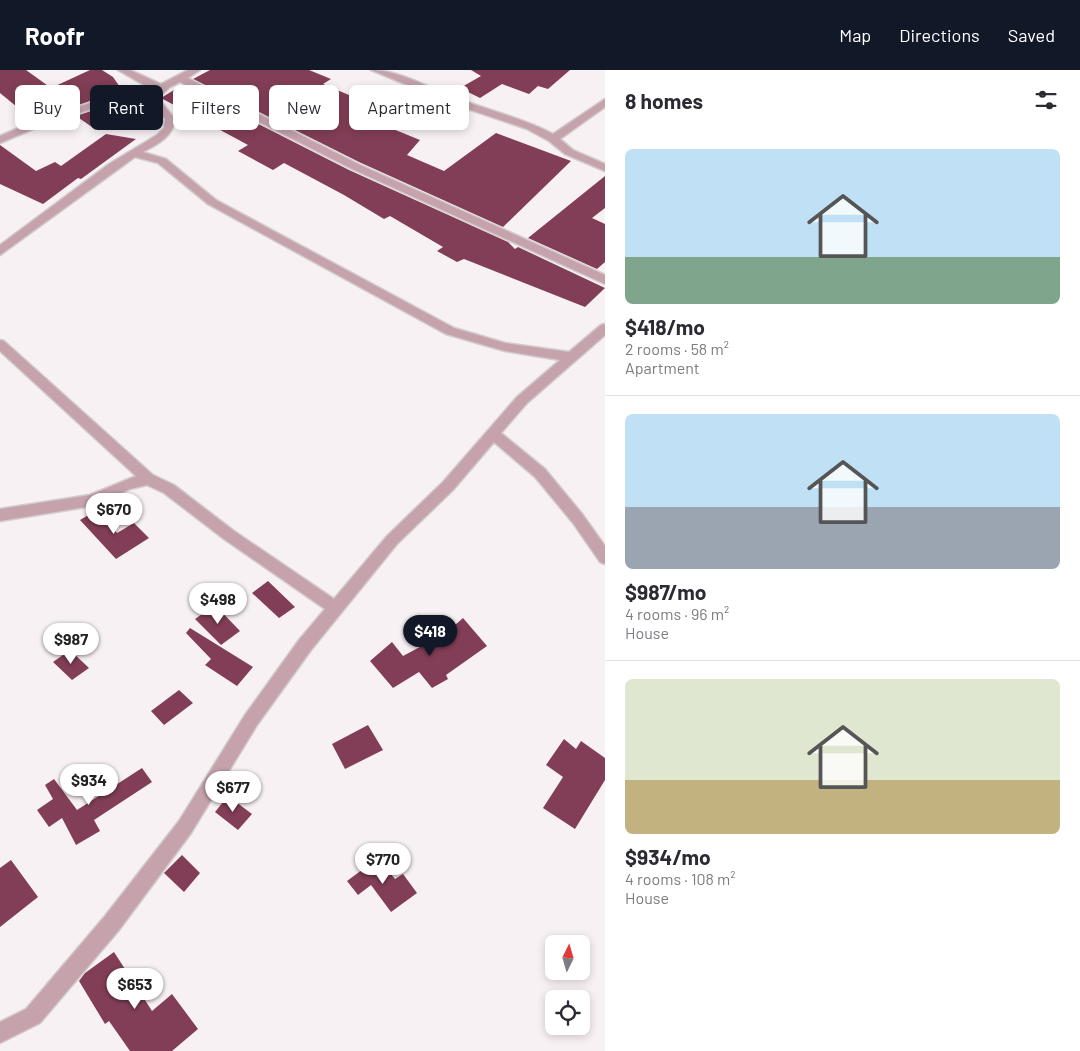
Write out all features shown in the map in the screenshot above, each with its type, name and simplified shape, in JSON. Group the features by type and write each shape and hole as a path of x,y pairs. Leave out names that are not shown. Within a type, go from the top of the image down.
{"street":[{"path":"123,70 152,85"},
{"path":"0,251 98,176 161,137 169,129 170,119 153,98 158,90 195,70"},
{"path":"385,72 457,102 531,127 553,139 569,152 605,168"},
{"path":"181,78 354,166 605,280"},
{"path":"553,139 605,102"},
{"path":"0,140 34,125 90,106"},
{"path":"134,154 162,161 212,202 450,331 505,347 572,357"},
{"path":"0,1033 33,1016 112,923 185,827 251,720 305,646 392,540 448,486 522,400 605,328"},
{"path":"0,344 148,480 169,488 229,535 336,608"},
{"path":"492,433 540,473 578,519 605,558"},
{"path":"0,515 92,500 127,484 148,480"}],"building":[{"path":"0,70 26,70 47,85 15,85 15,105 0,93"},
{"path":"90,70 102,70 113,77 119,85 90,85 90,101 80,105 80,85 58,85"},
{"path":"210,70 309,70 331,79 323,84 325,85 269,85 269,117 259,112 259,85 205,85 193,79"},
{"path":"471,70 570,70 548,89 538,86 529,94 502,84 480,98 469,92 469,85 465,85 481,76"},
{"path":"173,91 173,104 163,99 163,97"},
{"path":"339,91 349,95 349,130 396,130 420,140 407,155 444,171 496,133 571,161 503,227 359,162 295,130 339,130"},
{"path":"90,111 90,126 80,119 80,115"},
{"path":"259,124 349,170 508,242 515,249 518,247 605,288 585,307 464,259 457,262 437,251 443,247 390,216 384,219 284,163 273,170 238,151 248,145 220,130 259,130"},
{"path":"106,134 136,139 43,204 0,184 0,145 36,171 55,162 61,166"},
{"path":"605,176 605,208 592,218 605,224 605,262 597,269 528,238"},
{"path":"97,510 117,533 134,523 149,538 116,559 80,520"},
{"path":"268,581 295,607 279,618 252,593"},
{"path":"215,605 240,631 221,645 195,619"},
{"path":"463,618 487,646 446,675 448,679 432,688 419,672 393,688 370,661 392,642 403,656 446,633"},
{"path":"190,628 253,667 237,686 205,665 211,659 186,633"},
{"path":"70,650 89,668 72,680 53,662"},
{"path":"179,690 193,703 164,725 151,711"},
{"path":"368,725 383,750 345,769 332,744"},
{"path":"564,739 576,749 581,741 605,758 605,780 575,829 543,808 563,777 546,765"},
{"path":"142,768 152,782 94,820 100,831 76,845 62,818 49,827 37,810 53,799 45,785 54,779 77,810"},
{"path":"228,796 252,814 238,830 215,812"},
{"path":"182,855 200,873 184,892 164,873"},
{"path":"378,858 395,879 403,874 417,893 391,912 371,885 358,895 347,881"},
{"path":"11,860 38,897 0,927 0,868"},
{"path":"114,952 152,1011 172,994 198,1029 172,1051 130,1051 109,1021 105,1024 79,981 85,973"}]}
